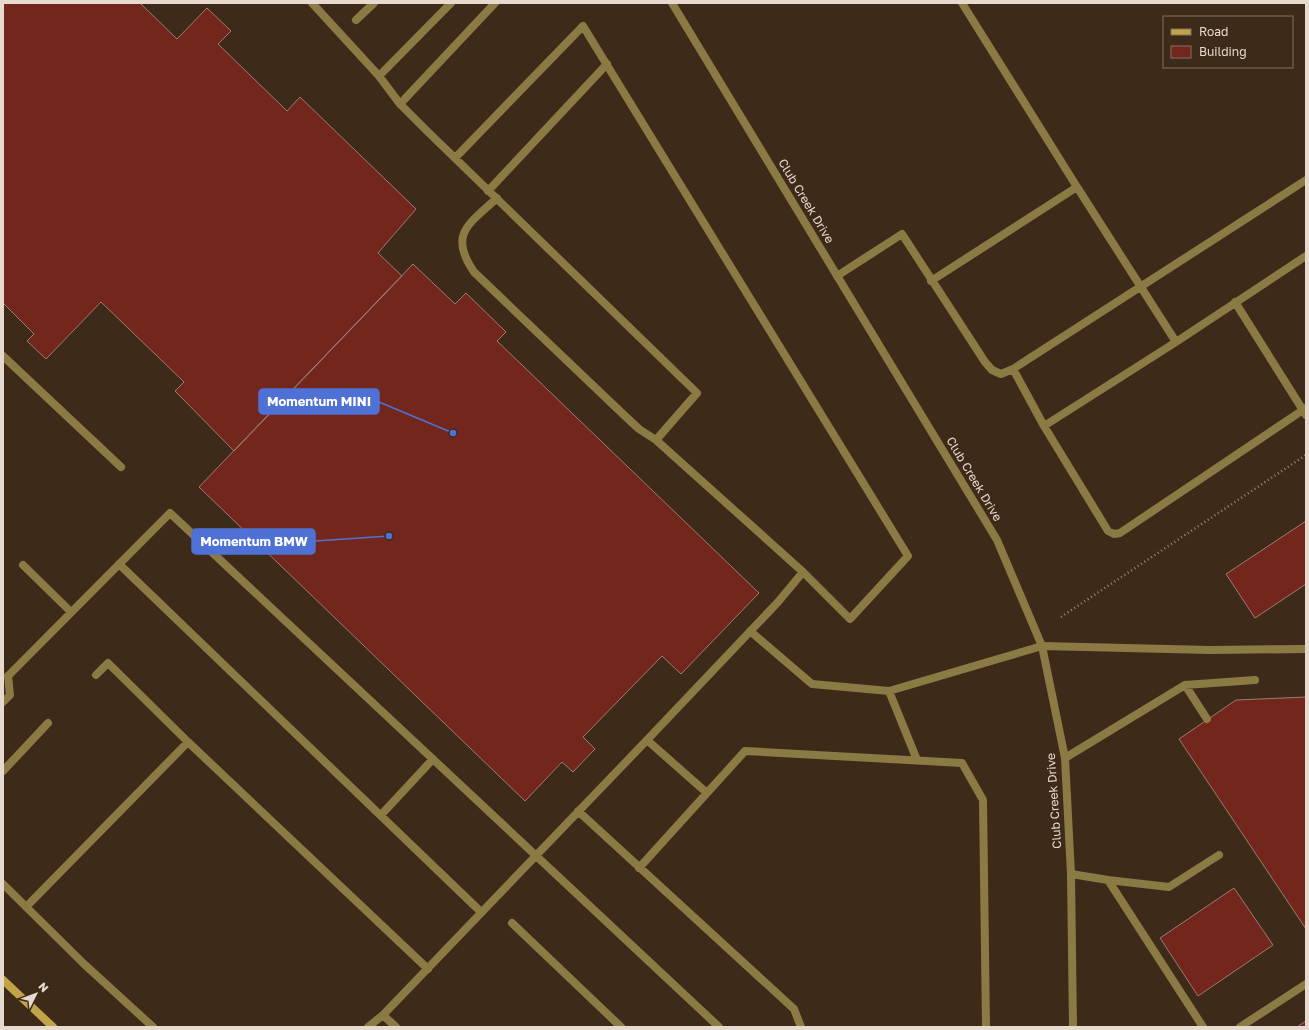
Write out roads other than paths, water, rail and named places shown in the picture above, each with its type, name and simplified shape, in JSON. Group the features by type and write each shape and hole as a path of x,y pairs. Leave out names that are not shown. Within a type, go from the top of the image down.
{"main road":[{"path":"3,980 53,1027"}],"street":[{"path":"312,3 379,76 400,104 697,393 656,440"},
{"path":"356,20 374,3"},
{"path":"379,76 451,3"},
{"path":"400,104 495,3"},
{"name":"Club Creek Drive","path":"672,3 997,540 1042,646 1065,758 1071,874 1073,1027"},
{"path":"962,3 1176,342"},
{"path":"455,158 583,26 908,556 850,619 803,572 656,440 639,428 619,410 474,272 464,258 461,242 465,231 497,198"},
{"path":"488,191 607,64"},
{"path":"837,276 902,234 931,281 985,362 992,370 1001,374 1013,369 1306,180"},
{"path":"931,281 1077,187"},
{"path":"1044,426 1176,342 1306,256"},
{"path":"1013,369 1044,426 1108,531 1114,534 1120,533 1305,411 1235,302"},
{"path":"3,356 121,467"},
{"path":"3,702 10,695 5,675 71,612 170,513 719,1027"},
{"path":"119,564 481,912"},
{"path":"23,566 71,612"},
{"path":"368,1027 383,1015 428,969 647,740 750,631 803,572"},
{"path":"750,631 812,684 889,691 1042,646 1210,650 1306,649"},
{"path":"96,675 108,663 188,742 428,969"},
{"path":"1065,758 1185,685 1255,680"},
{"path":"1185,685 1207,719"},
{"path":"889,691 917,760"},
{"path":"3,771 48,723"},
{"path":"647,740 707,793"},
{"path":"26,908 188,742"},
{"path":"639,868 745,751 962,763 983,800 986,1027"},
{"path":"381,816 433,759"},
{"path":"578,811 794,1009 801,1027"},
{"path":"1071,874 1169,887 1219,855"},
{"path":"1108,880 1203,1027"},
{"path":"3,884 26,908 154,1027"},
{"path":"512,923 621,1027"},
{"path":"1240,1027 1306,984"},
{"path":"383,1015 396,1027"}],"place":[{"name":"Momentum MINI","path":"453,433"},
{"name":"Momentum BMW","path":"389,536"}]}
